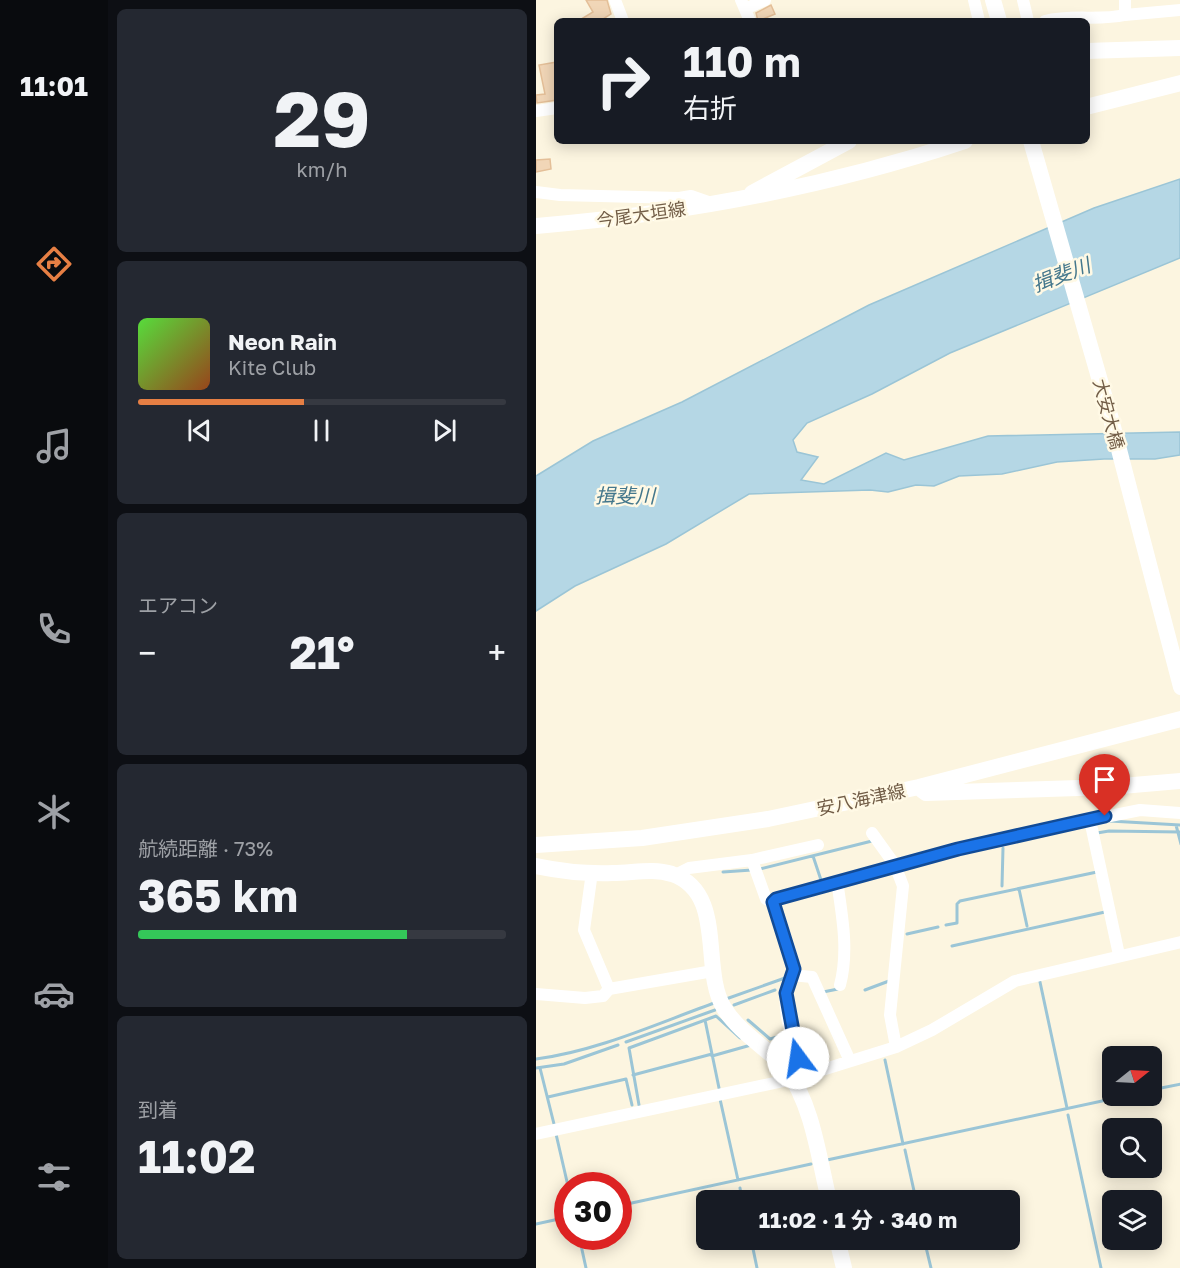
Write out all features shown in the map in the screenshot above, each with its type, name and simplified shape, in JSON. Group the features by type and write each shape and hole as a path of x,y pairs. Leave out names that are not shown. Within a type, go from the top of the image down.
{"main road":[{"path":"993,0 998,18"},
{"path":"1090,51 1181,48"},
{"path":"1090,106 1181,82"},
{"path":"746,197 762,185 843,144"},
{"name":"今尾大垣線","path":"536,226 643,216 746,197 909,159 956,144"},
{"name":"大安大橋","path":"1032,144 1110,419 1181,687"},
{"name":"安八海津線","path":"536,845 653,836 768,819 919,787 1181,719"},
{"path":"919,787 926,793 1110,787 1181,781"},
{"path":"536,866 592,872 653,871 675,875 691,887 702,903 708,921 716,992 724,1008 786,1068 800,1076 827,1190"},
{"path":"840,1250 844,1268"}],"street":[{"path":"615,0 622,18"},
{"path":"749,18 743,4 765,0"},
{"path":"974,0 978,18"},
{"path":"1023,0 1027,18"},
{"path":"1125,0 1126,15"},
{"path":"1090,19 1181,10"},
{"path":"1057,18 1074,18"},
{"path":"536,111 554,108"},
{"path":"536,192 596,196 678,198 691,196 712,203"},
{"path":"773,902 776,899 895,865 1090,820 1140,810 1181,813"},
{"path":"1090,820 1119,955"},
{"path":"872,833 895,865 903,886 903,904 890,1015 896,1047"},
{"path":"675,875 689,868 752,860 818,845"},
{"path":"752,860 766,899 773,902 791,954 794,969 786,993 800,1076"},
{"path":"592,872 584,930 609,989"},
{"path":"837,881 843,921 845,965 840,985"},
{"path":"536,1134 800,1076 896,1047 932,1030 1015,981 1181,942"},
{"path":"536,994 585,998 603,996 609,989 713,971"},
{"path":"791,975 812,977 850,1061"}],"water":[{"name":"揖斐川","path":"1180,179 1180,258 950,353 872,394 807,423 793,440 797,452 818,457 801,480 824,484 886,453 904,460 988,436 1180,432 1180,455 1155,459 1057,462 1002,474 959,476 934,486 916,485 888,492 870,490 749,494 666,544 575,586 536,611 536,476 593,441 682,402 869,305 1094,208"}],"building":[{"path":"586,0 607,0 611,14 605,18 583,18 593,12"},
{"path":"771,5 775,14 757,18 756,13"},
{"path":"554,62 554,100 537,103 536,95 545,94 539,65"},
{"path":"550,159 551,169 536,172 536,160"}],"waterway":[{"path":"1110,821 1181,825"},
{"path":"1176,825 1181,844"},
{"path":"1097,833 1109,831 1181,832"},
{"path":"760,869 872,841"},
{"path":"1002,886 1003,848"},
{"path":"813,856 821,880"},
{"path":"723,872 752,870"},
{"path":"946,925 957,923 957,904 960,901 1097,872"},
{"path":"1019,889 1027,926"},
{"path":"952,946 1105,912"},
{"path":"907,934 938,927"},
{"path":"726,999 785,978"},
{"path":"865,990 889,981"},
{"path":"1040,982 1067,1108"},
{"path":"823,992 838,989"},
{"path":"734,1005 775,990"},
{"path":"536,1059 605,1043 717,1002"},
{"path":"626,1042 715,1010"},
{"path":"639,1105 629,1048 716,1016 740,1038"},
{"path":"705,1020 719,1088"},
{"path":"748,1020 770,1039 788,1034"},
{"path":"536,1068 564,1064 618,1045"},
{"path":"712,1056 751,1045"},
{"path":"633,1075 712,1054"},
{"path":"885,1060 903,1144"},
{"path":"540,1068 554,1124"},
{"path":"548,1097 626,1079 632,1105"},
{"path":"1162,1088 1181,1084"},
{"path":"720,1099 738,1180"},
{"path":"827,1160 1102,1101"},
{"path":"1068,1115 1101,1268"},
{"path":"556,1134 565,1172"},
{"path":"905,1150 914,1190"},
{"path":"632,1203 811,1164"},
{"path":"536,1224 554,1220"},
{"path":"582,1250 586,1268"},
{"path":"753,1250 757,1268"},
{"path":"927,1250 931,1268"}],"route":[{"path":"798,1058 786,993 794,969 773,902 776,899 958,849 1105,816"}]}
